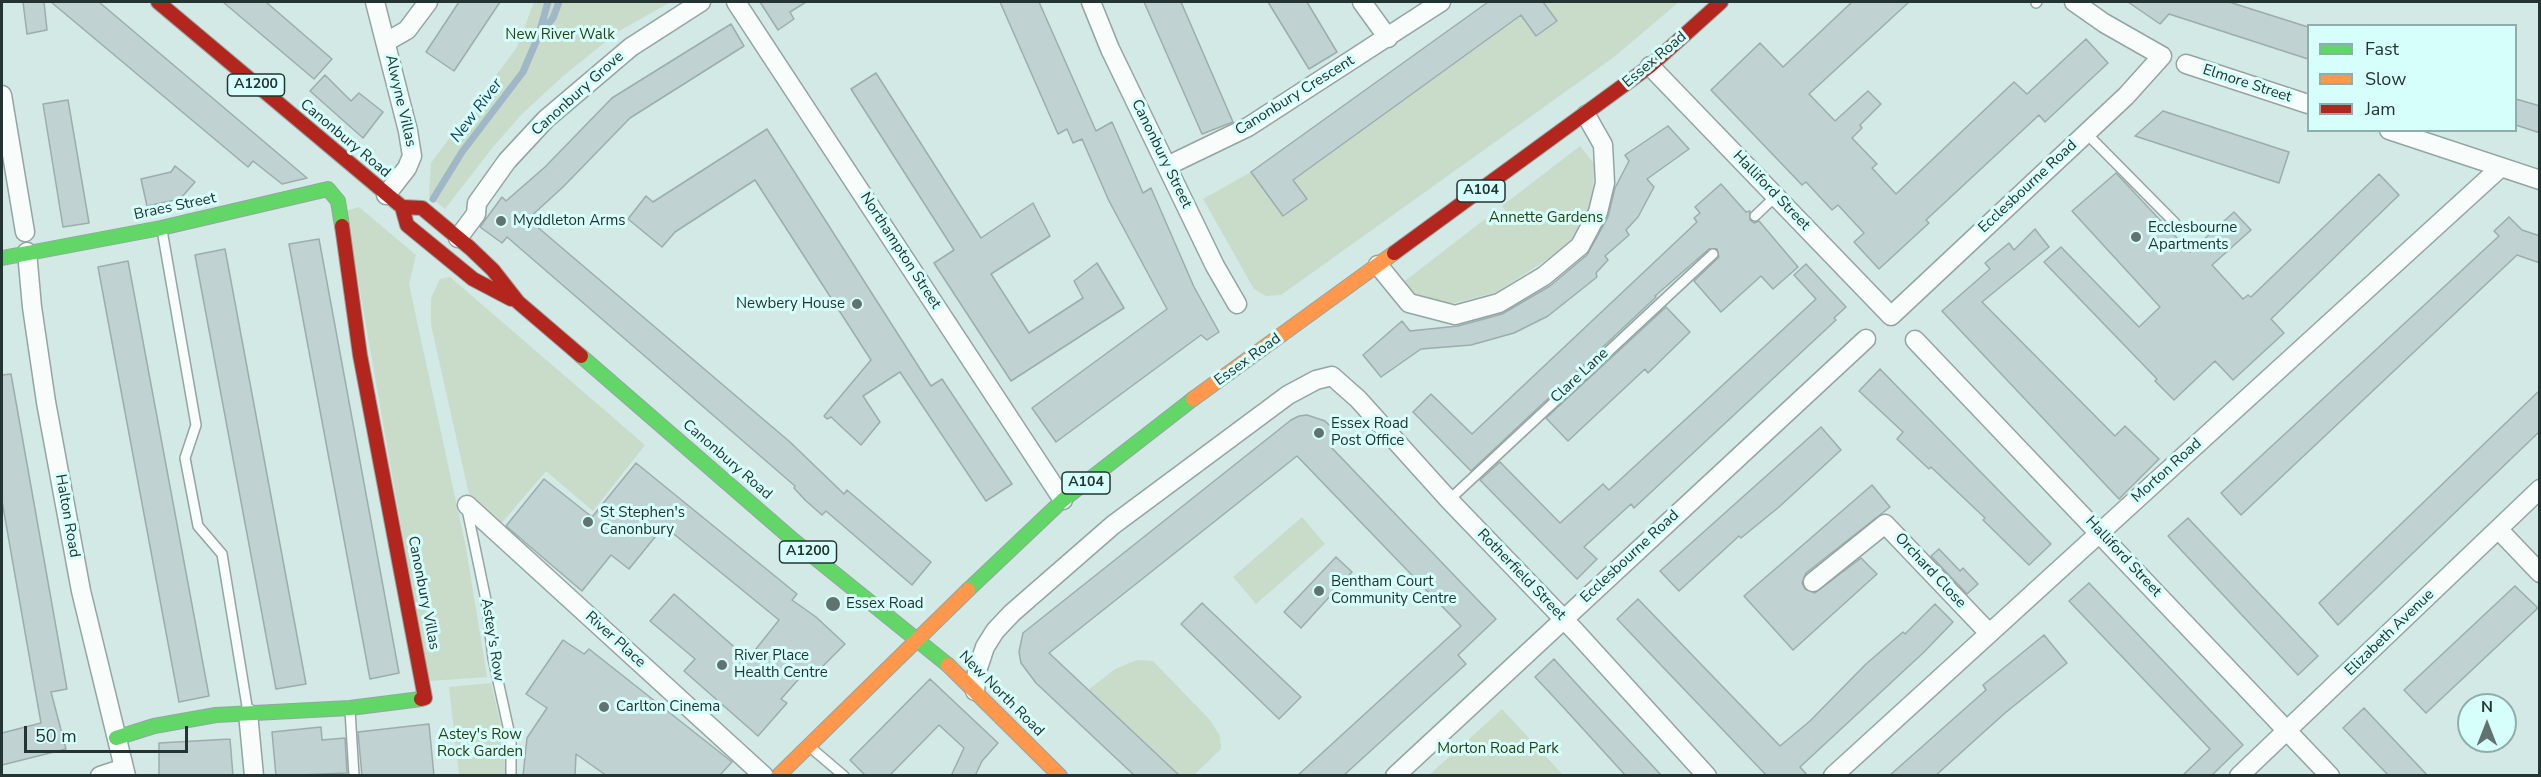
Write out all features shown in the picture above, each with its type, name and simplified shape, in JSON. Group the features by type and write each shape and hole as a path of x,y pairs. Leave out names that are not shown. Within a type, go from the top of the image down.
{"main road":[{"name":"Canonbury Road","path":"158,2 386,195 402,207 422,208 458,238 493,270 518,302 793,540 917,640"},
{"name":"Essex Road","path":"778,776 1063,500 1192,400 1586,115 1650,66 1721,2"},
{"name":"Braes Street","path":"2,258 161,228 328,189"},
{"name":"Canonbury Villas","path":"116,738 176,722 248,713 350,708 425,698 360,355 340,209 338,201 328,189"},
{"name":"Canonbury Road","path":"402,207 407,225 473,279 518,302"},
{"name":"New North Road","path":"917,640 975,691 1060,776"}],"street":[{"name":"Alwyne Villas","path":"375,2 412,156 407,168 386,195"},
{"path":"386,42 407,30 428,2"},
{"name":"Canonbury Grove","path":"458,238 476,214 477,203 507,161 546,119 631,47 701,2"},
{"name":"Northampton Street","path":"736,2 1063,500"},
{"name":"Canonbury Street","path":"1091,2 1110,49 1215,266 1237,304"},
{"path":"1362,2 1388,38"},
{"name":"Canonbury Crescent","path":"1167,166 1248,127 1441,2"},
{"name":"Ecclesbourne Road","path":"1891,316 2126,96 2162,56 2104,23 2074,2"},
{"name":"Elmore Street","path":"2186,64 2307,104"},
{"name":"Halliford Street","path":"1650,66 1891,316"},
{"path":"2,95 8,168 25,232"},
{"path":"1378,266 1409,303 1455,315 1499,303 1544,276 1580,246 1598,212 1605,183 1603,146 1586,115"},
{"path":"2395,132 2540,180"},
{"name":"Morton Road","path":"1833,776 2501,167"},
{"name":"Halton Road","path":"27,252 33,317 58,469 81,591 125,772"},
{"name":"Ecclesbourne Road","path":"1395,776 1866,339"},
{"name":"Halliford Street","path":"1915,340 2330,776"},
{"name":"Rotherfield Street","path":"975,691 977,671 985,647 995,631 1012,613 1113,525 1278,402 1316,380 1332,376 1358,399 1449,500 1563,619 1707,776"},
{"name":"Elizabeth Avenue","path":"2239,776 2540,489"},
{"name":"River Place","path":"467,505 764,776"},
{"name":"Orchard Close","path":"1813,582 1885,524 1989,633"},
{"path":"2498,529 2540,573"},
{"path":"248,713 254,776"},
{"path":"100,776 125,772"}],"lane":[{"path":"2086,133 2175,223"},
{"path":"1755,216 1776,196"},
{"path":"161,228 196,425 185,458 198,526 222,554 248,713"},
{"name":"Clare Lane","path":"1449,500 1713,254"},
{"name":"Astey's Row","path":"467,505 486,600 493,658 512,740 511,776"},
{"path":"350,708 354,776"},
{"path":"808,745 844,776"}],"green space":[{"name":"New River Walk","path":"534,2 671,2 619,31 562,77 521,115 445,209 429,196 431,163 517,47"},
{"path":"1543,2 1679,2 1614,57 1281,295 1266,296 1254,289 1203,199 1251,172 1284,216 1307,199 1293,180 1521,15 1536,36 1557,21"},
{"name":"Annette Gardens","path":"1580,146 1595,165 1591,203 1574,242 1497,292 1455,303 1416,300 1401,284 1485,219 1491,227 1508,215 1502,206"},
{"path":"359,207 416,255 409,284 466,548 487,677 428,681 346,211"},
{"path":"450,277 645,445 593,511 546,471 500,525 470,499 431,325 431,298 440,279"},
{"path":"1302,517 1325,544 1256,604 1233,577"},
{"path":"1137,660 1153,661 1210,720 1220,736 1221,749 1194,775 1180,775 1088,690 1115,669"},
{"name":"Astey's Row Rock Garden","path":"491,683 504,739 505,775 459,775 449,687"},
{"name":"Morton Road Park","path":"1502,709 1563,775 1429,775 1489,721"}],"building":[{"path":"23,2 44,2 47,30 27,34"},
{"path":"51,2 99,2 307,178 282,184 253,161 248,167"},
{"path":"223,2 266,2 332,59 314,79"},
{"path":"459,2 500,2 454,71 426,52"},
{"path":"760,2 806,2 790,12 794,19 778,30"},
{"path":"1000,2 1039,2 1096,131 1112,122 1143,193 1151,188 1194,287 1219,332 1207,340 1201,335 1056,442 1032,408 1167,309 1109,201 1082,139 1073,143 1067,129 1058,134"},
{"path":"1144,2 1181,2 1233,122 1202,134"},
{"path":"1268,2 1307,2 1337,52 1309,69"},
{"path":"1488,2 1543,2 1557,21 1536,36 1521,15 1293,180 1307,199 1283,216 1251,172"},
{"path":"1852,2 1909,2 1809,94 1835,121 1868,91 1881,104 1860,125 1862,128 1852,138 1877,164 1872,168 1896,194 2014,82 2027,94 2086,39 2108,63 2045,122 2039,115 1926,220 1929,223 1879,269 1854,242 1864,233 1838,205 1832,210 1806,182 1802,185 1711,90 1760,43 1783,67"},
{"path":"2128,2 2229,2 2307,27 2307,59 2169,14 2160,24"},
{"path":"731,24 744,46 630,118 563,187 528,219 790,442 844,494 847,490 931,562 912,585 826,511 822,515 805,500 794,488 795,486 507,237 502,243 480,227 502,197 506,201 545,167 612,98"},
{"path":"876,73 981,238 1033,203 1050,236 991,274 1029,333 1083,298 1074,281 1097,263 1124,308 1011,381 934,263 954,250 851,89"},
{"path":"325,75 351,101 359,93 383,112 363,138 310,91"},
{"path":"2517,99 2540,106 2540,133 2517,125"},
{"path":"68,100 89,223 63,227 43,104"},
{"path":"2163,111 2289,152 2279,183 2135,136"},
{"path":"1668,126 1689,149 1647,179 1654,187 1638,217 1626,230 1629,235 1605,256 1608,260 1596,273 1597,277 1548,316 1514,333 1471,345 1421,349 1381,377 1363,355 1402,321 1410,331 1458,326 1502,314 1550,286 1587,255 1608,217 1615,188 1629,161 1625,155"},
{"name":"Newbery House","path":"767,129 931,386 942,379 1012,484 986,501 900,372 863,396 880,422 861,445 831,417 827,419 824,416 871,360 755,180 675,232 662,247 628,219 646,196 653,202"},
{"path":"175,166 195,182 180,199 147,206 141,179 171,172"},
{"path":"2116,173 2190,252 2234,212 2251,230 2212,265 2243,299 2248,295 2251,297 2379,174 2399,195 2271,319 2284,333 2233,380 2215,361 2174,400 2155,381 2157,379 2044,262 2061,247 2139,327 2160,307 2072,211"},
{"path":"1721,184 1746,212 1750,211 1750,220 1754,223 1759,221 1798,267 1773,289 1761,276 1721,312 1694,281 1719,257 1717,249 1709,249 1655,296 1471,471 1413,412 1431,394 1472,434 1697,222 1694,218 1700,213 1695,207"},
{"path":"2509,217 2522,230 2540,236 2540,263 2517,255 2241,515 2221,493 2499,236 2494,231"},
{"path":"2035,229 2049,247 1982,302 2115,436 2125,426 2159,459 2119,499 1942,311 1990,269 1985,263 2009,243 2014,250"},
{"path":"319,239 399,673 370,679 289,244"},
{"path":"225,249 306,684 276,689 195,255"},
{"path":"128,261 209,696 179,702 98,267"},
{"path":"1806,264 1846,307 1834,318 1836,320 1634,508 1631,504 1584,547 1597,559 1577,579 1480,480 1500,462 1560,523 1603,484 1609,490 1816,299 1794,275"},
{"path":"1666,307 1690,332 1648,373 1645,369 1568,441 1546,418"},
{"path":"1880,369 2051,544 2029,565 1983,520 1985,518 1931,467 1929,469 1897,439 1903,432 1859,391"},
{"path":"11,374 67,689 51,692 66,749 2,765 2,733 41,723 2,501 2,375"},
{"path":"2540,390 2540,431 2338,625 2319,603"},
{"path":"1307,415 1325,421 1332,428 1341,439 1331,447 1496,619 1458,655 1466,664 1343,776 1297,776 1461,626 1297,456 1049,653 1180,776 1135,776 1036,683 1021,663 1019,652 1023,633 1291,420"},
{"path":"1821,427 1841,450 1779,507 1741,538 1739,536 1679,591 1660,571"},
{"path":"636,463 797,594 792,600 816,617 845,644 811,678 805,672 781,699 787,703 758,736 684,671 695,659 650,621 674,594 748,659 779,620 664,526 629,569 611,555 582,591 506,526 544,479 592,517"},
{"path":"1872,485 1890,507 1806,573 1802,583 1805,589 1815,593 1861,558 1877,574 1793,650 1744,596"},
{"path":"2188,518 2318,656 2298,675 2168,536"},
{"path":"1939,549 1960,571 1963,568 1978,584 1967,594 1931,556"},
{"name":"Bentham Court Community Centre","path":"1336,557 1352,572 1301,628 1284,612"},
{"path":"2089,583 2243,745 2211,776 2182,776 2210,749 2069,601"},
{"path":"2515,586 2538,608 2426,713 2404,690"},
{"path":"1638,599 1780,746 1810,721 1866,664 1903,632 1905,634 1935,604 1953,622 1923,653 1800,767 1808,776 1767,776 1617,619"},
{"path":"1202,603 1301,697 1279,719 1181,624"},
{"path":"2044,635 2067,663 2005,713 1935,776 1889,776 1986,690 1983,685"},
{"name":"Carlton Cinema","path":"563,640 584,654 589,649 732,762 719,776 607,776 576,754 575,776 523,776 527,738 547,708 526,694"},
{"path":"1554,659 1662,776 1626,776 1535,677"},
{"path":"930,679 998,743 982,761 975,776 951,776 964,748 939,725 889,776 866,776 850,760"},
{"path":"2364,708 2428,776 2389,776 2343,728"},
{"path":"429,724 434,776 362,776 358,732"},
{"path":"321,727 322,740 345,738 347,773 276,776 272,732"},
{"path":"230,739 233,776 159,776 159,743"}],"waterway":[{"name":"New River","path":"433,199 462,152 523,72 538,37 548,2"},
{"name":"New River","path":"539,35 553,18 559,2"}],"traffic: fast":[{"path":"2,258 161,228 328,189 338,201 342,226"},
{"path":"581,356 793,540 948,665"},
{"path":"968,590 1063,500 1193,399"},
{"path":"116,738 154,726 216,715 350,708 421,699"}],"traffic: slow":[{"path":"1193,399 1394,253"},
{"path":"778,776 968,590"},
{"path":"948,665 1060,776"}],"traffic: jam":[{"path":"158,2 402,207 407,225 473,279 511,299"},
{"path":"1394,253 1650,66 1721,2"},
{"path":"402,207 422,208 470,248 493,270 518,302 581,356"},
{"path":"342,226 360,355 425,698 421,699"}],"place":[{"name":"Myddleton Arms","path":"501,221"},
{"name":"Ecclesbourne Apartments","path":"2136,237"},
{"name":"Newbery House","path":"857,304"},
{"name":"Essex Road Post Office","path":"1319,433"},
{"name":"St Stephen's Canonbury","path":"588,522"},
{"name":"Bentham Court Community Centre","path":"1319,591"},
{"name":"Essex Road","path":"833,604"},
{"name":"River Place Health Centre","path":"722,665"},
{"name":"Carlton Cinema","path":"604,707"}]}
